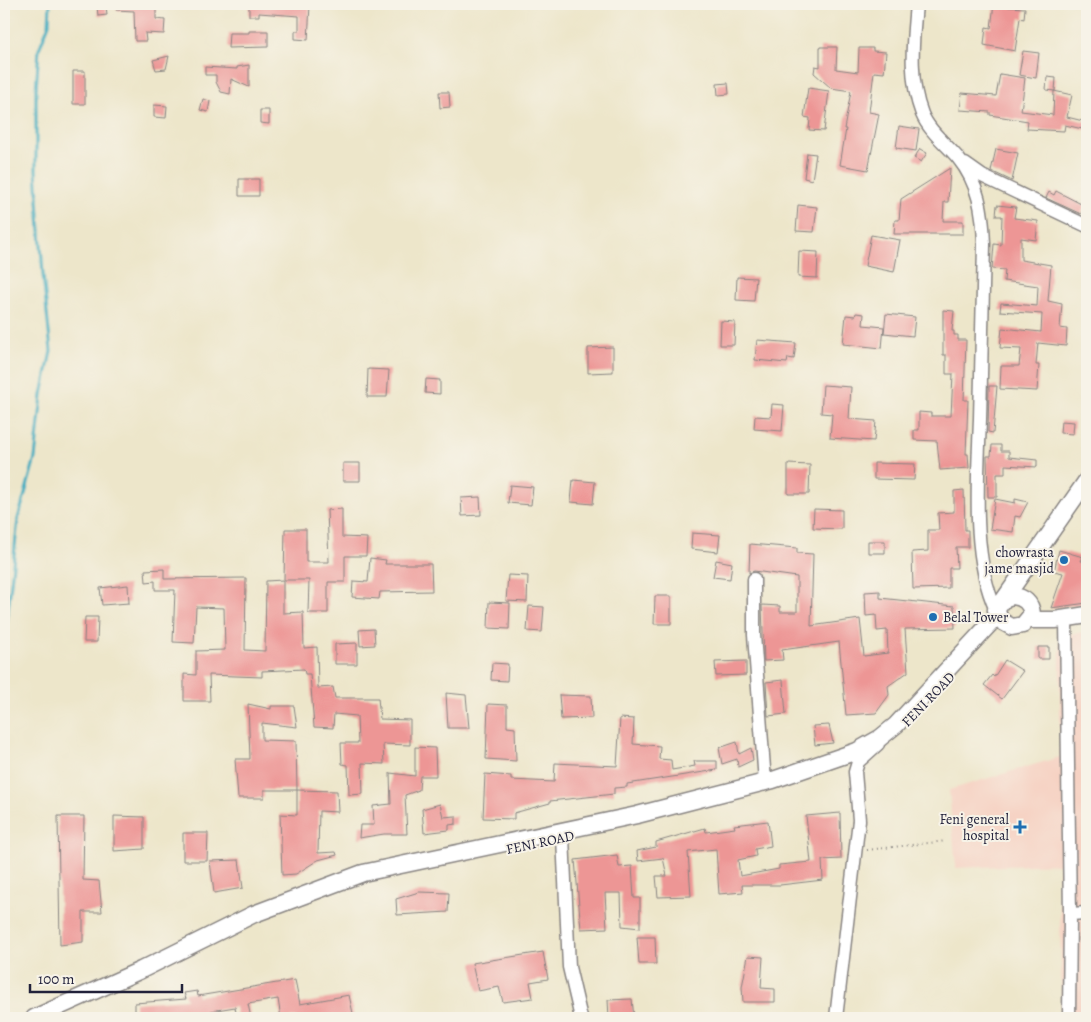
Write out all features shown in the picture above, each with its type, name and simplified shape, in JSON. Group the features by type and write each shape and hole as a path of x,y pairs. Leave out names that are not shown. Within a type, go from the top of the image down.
{"main road":[{"path":"34,1018 141,970 254,914 363,874 637,815 765,782 835,760 880,738 918,704 1004,608 1087,480"},
{"name":"FENI ROAD","path":"47,1018 282,910 362,880 687,808 824,770 878,744 894,733 922,707 1004,608 1087,492"},
{"path":"1004,608 1031,607 1029,620"},
{"path":"1004,608 1012,626 1023,625 1029,620 1066,619 1087,615"}],"street":[{"path":"916,4 912,53 915,91 923,115 937,136 959,160 975,184 982,211 984,244 978,472 980,550 984,581 1004,608"},
{"path":"959,160 982,176 1087,226"},
{"path":"754,579 754,635 765,782"},
{"path":"1066,619 1070,914 1068,1018"},
{"path":"836,1018 859,820 856,767 878,744"},
{"path":"563,837 569,967 581,1018"},
{"path":"1070,914 1087,913"}],"path":[{"path":"854,851 946,841"}],"shaded area":[{"name":"Feni general hospital","path":"1087,632 1087,1018 1062,1018 1059,864 956,868 949,790 1060,757 1060,635"}],"building":[{"path":"117,4 156,4 156,19 165,20 164,34 145,33 146,41 135,41 134,11 116,10"},
{"path":"249,4 310,5 308,40 295,39 295,31 299,31 299,16 259,13 259,16 249,16"},
{"path":"994,4 1008,4 1008,7 1025,8 1024,19 1020,18 1015,51 984,45 986,27 991,28"},
{"path":"106,5 107,15 98,16 97,6"},
{"path":"249,31 268,31 268,47 228,48 229,33 249,33"},
{"path":"820,47 837,47 836,69 858,72 859,48 873,48 873,51 886,52 884,73 874,72 869,112 879,114 868,170 840,165 851,91 831,88 814,73 815,66 820,67"},
{"path":"1023,51 1039,53 1036,78 1019,75"},
{"path":"169,56 166,69 156,70 153,60"},
{"path":"249,65 249,87 231,79 230,94 221,92 216,82 216,75 205,75 205,67 237,69 237,67"},
{"path":"73,71 85,71 85,104 73,104"},
{"path":"1000,74 1025,78 1021,111 1053,115 1054,91 1072,95 1067,117 1087,122 1087,130 1065,125 1064,131 1027,129 1028,121 990,115 990,112 960,110 962,93 996,96"},
{"path":"1047,77 1056,78 1055,91 1046,90"},
{"path":"728,83 729,94 718,95 717,84"},
{"path":"808,88 829,91 824,131 809,130 810,118 804,117"},
{"path":"439,92 449,92 450,107 440,108"},
{"path":"203,99 210,101 208,112 200,110"},
{"path":"154,105 167,106 166,118 154,117"},
{"path":"260,110 269,110 269,124 260,123"},
{"path":"899,126 919,129 916,151 896,148"},
{"path":"920,149 927,153 921,162 914,158"},
{"path":"996,149 1018,153 1012,181 991,171"},
{"path":"807,153 816,154 812,180 804,178"},
{"path":"950,168 948,202 944,202 943,221 963,221 963,234 894,234 895,220 899,220 901,199"},
{"path":"239,179 259,179 259,196 239,196"},
{"path":"1056,191 1085,206 1081,214 1046,198 1049,192 1054,195"},
{"path":"798,205 817,207 814,232 796,231"},
{"path":"997,205 1016,207 1014,218 1038,221 1036,240 1021,238 1021,260 1051,265 1048,301 1062,304 1060,328 1067,329 1066,346 1038,343 1036,365 1039,365 1037,391 1000,389 1001,366 1019,366 1021,349 1000,348 1002,328 1041,332 1042,314 1000,311 1001,303 1037,306 1038,286 1004,281 1005,270 992,269 994,244 1001,245 1002,216 996,216"},
{"path":"871,235 900,240 894,272 865,266"},
{"path":"799,251 818,252 817,278 798,277"},
{"path":"737,277 756,278 754,301 736,300"},
{"path":"943,310 954,311 952,331 954,331 954,335 958,335 958,340 966,340 964,400 968,400 966,454 968,454 969,468 940,470 937,441 914,440 914,430 919,430 919,412 931,413 931,416 951,416 953,374 946,374 946,355 943,355"},
{"path":"856,313 864,314 863,325 884,327 882,348 843,344 846,315 855,316"},
{"path":"886,314 915,317 913,336 884,333"},
{"path":"721,321 735,322 734,345 720,345"},
{"path":"757,340 796,343 794,359 788,358 787,363 755,360"},
{"path":"613,347 613,372 588,373 588,348"},
{"path":"368,369 389,370 387,397 367,397"},
{"path":"426,379 440,380 440,394 425,393"},
{"path":"823,385 851,387 849,419 876,421 874,441 830,438 832,414 821,413"},
{"path":"989,386 997,386 993,433 988,432"},
{"path":"772,404 784,405 782,431 754,429 755,416 771,417"},
{"path":"1061,421 1074,422 1073,434 1060,433"},
{"path":"992,445 1001,445 1001,451 1009,451 1009,457 1037,460 1037,467 1005,465 1005,474 997,474 997,497 988,497 987,456 991,456"},
{"path":"343,463 360,463 360,481 343,481"},
{"path":"874,463 915,464 914,480 874,479"},
{"path":"788,464 810,465 809,494 788,494"},
{"path":"573,480 595,482 593,504 571,502"},
{"path":"510,485 533,487 531,505 508,503"},
{"path":"964,490 965,530 968,530 968,547 956,547 957,568 949,568 949,588 913,589 912,552 928,551 928,530 939,530 938,513 954,512 954,491"},
{"path":"480,497 481,515 462,516 461,498"},
{"path":"995,499 1015,503 1015,499 1028,502 1020,517 1015,516 1013,532 990,529"},
{"path":"342,509 342,537 367,538 366,556 345,556 345,582 328,582 328,613 308,613 309,580 284,580 285,529 306,529 306,562 329,562 327,510"},
{"path":"814,509 842,510 842,529 813,528"},
{"path":"692,533 720,535 718,552 691,549"},
{"path":"868,541 885,541 885,553 868,553"},
{"path":"750,544 797,548 797,553 813,554 811,626 860,619 864,656 888,653 887,630 877,631 876,615 866,616 865,592 880,591 880,598 954,606 955,628 905,629 908,672 888,686 889,695 876,713 846,715 839,642 782,650 783,660 764,661 762,605 780,606 780,612 797,612 797,577 754,571 749,573"},
{"path":"1059,550 1083,557 1081,561 1087,562 1087,603 1051,608 1063,573 1054,571"},
{"path":"370,558 386,560 385,564 431,564 432,591 380,592 379,599 352,597 353,581 368,582"},
{"path":"716,560 732,563 730,579 713,577"},
{"path":"164,569 164,579 246,578 245,650 265,651 266,581 283,580 283,613 303,612 304,648 317,647 318,688 333,687 335,698 378,698 380,719 410,720 410,745 383,744 384,764 362,763 363,794 349,795 348,765 342,764 341,743 358,743 357,716 334,714 333,728 314,727 310,674 305,674 304,669 262,671 262,677 209,675 210,701 184,701 184,674 196,675 196,651 225,650 224,608 196,607 194,643 173,642 175,590 155,590 155,581 146,582 145,570"},
{"path":"508,575 528,576 527,602 506,601"},
{"path":"128,585 129,603 102,605 100,588"},
{"path":"655,596 671,596 671,624 654,624"},
{"path":"489,602 510,603 509,629 488,628"},
{"path":"529,606 544,607 542,632 527,631"},
{"path":"85,617 98,617 97,642 84,642"},
{"path":"374,629 375,645 360,646 359,630"},
{"path":"357,643 357,664 335,664 335,644"},
{"path":"1038,647 1049,647 1049,659 1038,659"},
{"path":"1005,660 1023,671 1002,699 984,685 992,675 994,677"},
{"path":"746,661 746,675 716,676 715,662"},
{"path":"492,663 508,664 507,681 491,680"},
{"path":"783,680 786,714 768,716 766,682"},
{"path":"446,693 466,695 469,728 448,728"},
{"path":"559,695 591,696 592,718 561,719"},
{"path":"248,704 271,709 271,706 294,706 297,727 262,723 262,740 296,741 297,790 264,790 264,798 238,798 235,759 250,759"},
{"path":"488,704 507,705 507,727 515,728 516,761 486,759"},
{"path":"620,718 634,719 633,744 660,746 659,759 671,760 672,770 695,766 694,761 717,761 717,770 627,784 627,787 614,788 614,794 550,801 550,803 514,813 514,819 483,818 485,774 511,776 511,780 554,782 555,763 617,766"},
{"path":"829,725 833,743 815,745 813,726"},
{"path":"737,742 739,754 751,748 753,760 738,767 737,759 722,764 719,748"},
{"path":"415,747 435,748 436,776 420,776 419,790 405,795 407,834 384,834 359,838 360,825 374,825 373,806 391,804 390,773 415,776"},
{"path":"297,790 337,791 338,812 319,811 318,853 336,852 337,855 318,860 296,874 282,875 280,814 297,815"},
{"path":"440,804 443,817 456,816 456,824 449,825 449,830 424,833 422,809"},
{"path":"840,813 841,859 822,860 823,880 780,885 742,885 743,892 719,894 716,849 688,852 691,896 658,897 656,876 667,876 663,858 638,861 637,851 656,847 656,842 705,828 706,832 735,828 734,825 768,821 771,846 755,849 756,856 738,860 740,876 779,869 779,865 811,862 806,816"},
{"path":"58,816 84,816 83,880 99,881 102,912 83,912 83,942 60,945"},
{"path":"114,816 144,817 144,849 114,851"},
{"path":"183,833 208,833 207,861 183,861"},
{"path":"617,855 619,867 632,866 634,898 640,898 640,928 622,926 621,893 605,893 607,928 581,929 575,860"},
{"path":"239,860 243,888 214,893 210,861"},
{"path":"419,892 449,893 448,912 397,915 396,899"},
{"path":"637,937 655,937 656,964 639,964"},
{"path":"543,952 548,979 530,982 533,998 503,1002 499,987 478,991 472,963"},
{"path":"748,956 763,957 761,988 775,989 775,1002 743,1002 742,987"},
{"path":"295,980 300,1004 349,995 354,1018 281,1018 278,999 248,1004 251,1018 237,1018 235,1007 211,1011 212,1017 209,1018 190,1018 189,1013 163,1018 135,1018 135,1003 186,999 184,993 197,991 198,996"},
{"path":"632,999 634,1018 609,1018 608,1000"}],"waterway":[{"path":"4,647 18,519 35,458 42,395 51,351 43,275 36,170 36,90 39,49 49,24 50,4"}],"place":[{"name":"chowrasta jame masjid","path":"1064,560"},
{"name":"Belal Tower","path":"933,617"},
{"name":"Feni general hospital","path":"1020,827"}]}
